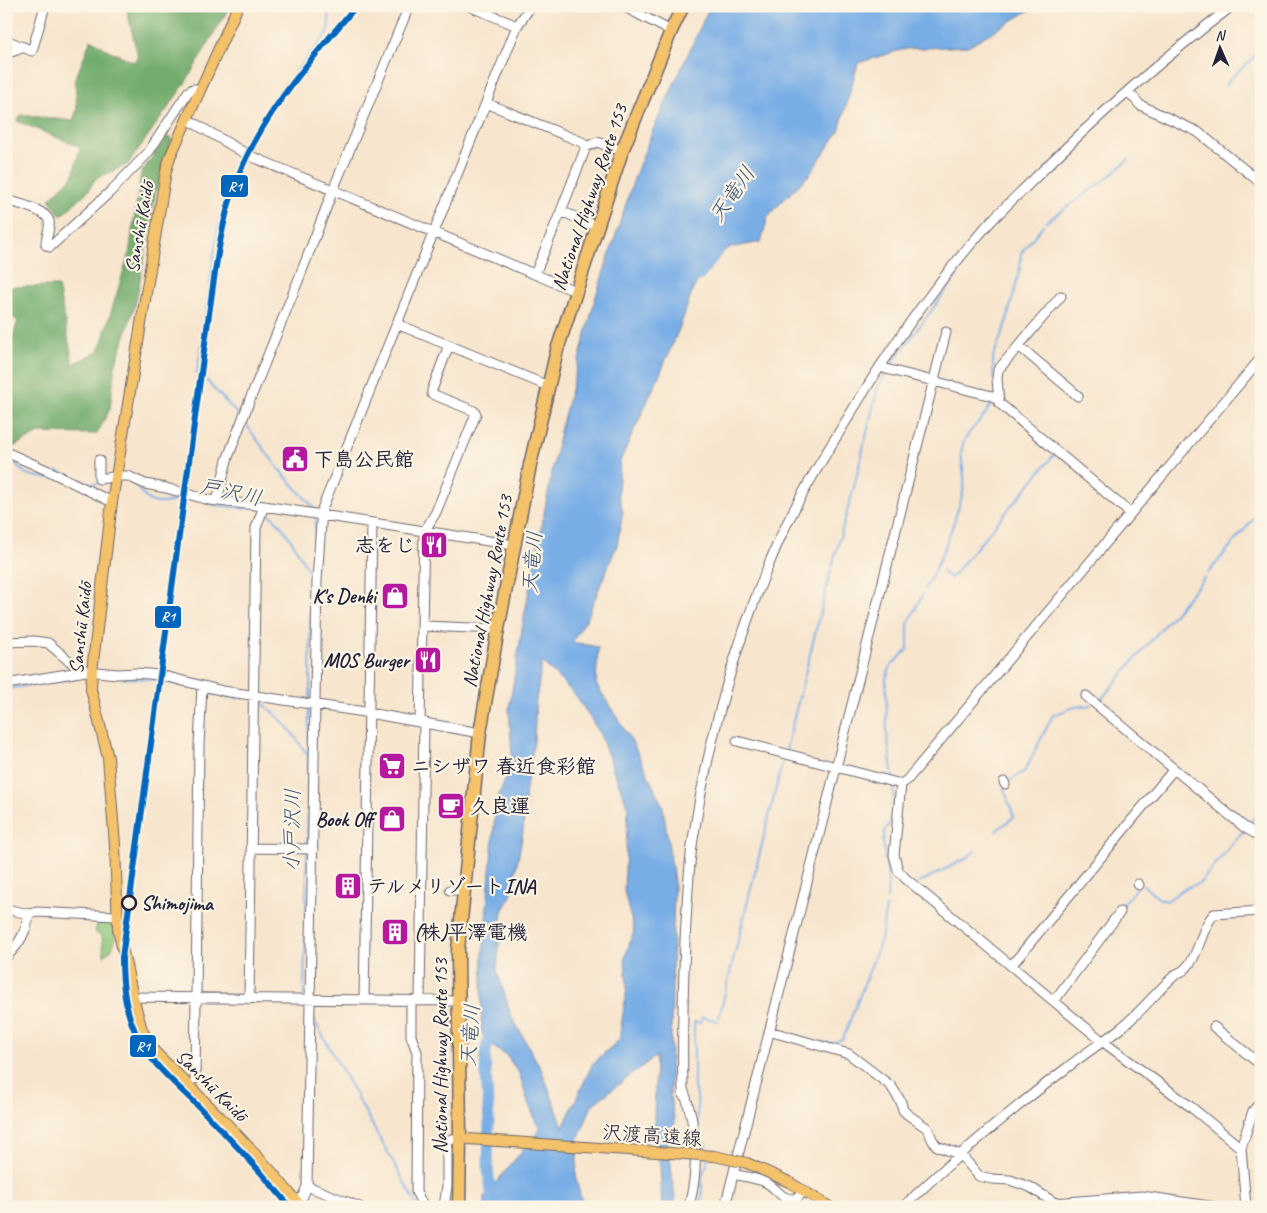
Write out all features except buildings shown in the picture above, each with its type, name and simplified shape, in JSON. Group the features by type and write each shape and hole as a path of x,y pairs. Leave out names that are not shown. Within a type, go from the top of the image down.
{"highway":[{"name":"National Highway Route 153","path":"459,1207 464,1139 457,1001 458,950 480,733 498,629 514,545 557,350 622,151 683,6"}],"main road":[{"name":"Sanshū Kaidō","path":"238,6 170,158 162,192 112,502 90,673 91,689 108,758 114,845 116,916 142,1030 153,1050 226,1122 299,1204"},
{"name":"沢渡高遠線","path":"464,1139 714,1156 747,1163 789,1182 830,1207"}],"street":[{"path":"6,40 32,51 45,6"},
{"path":"217,501 227,460 332,190 409,6"},
{"path":"469,6 517,26"},
{"path":"299,1204 307,1186 309,849 316,705 317,581 322,509 517,26 531,6"},
{"path":"623,6 671,31"},
{"path":"690,1204 696,1162 691,1118 683,1092 684,975 688,886 693,840 719,717 750,616 780,540 815,471 880,366 910,323 983,230 1079,134 1128,91 1232,6"},
{"path":"6,54 24,47"},
{"path":"6,200 44,214 49,219 46,245 50,247 110,192 148,153 188,92 193,89 200,90"},
{"path":"1128,91 1140,105 1198,132 1261,183"},
{"path":"486,103 582,142 586,147"},
{"path":"187,119 238,150 575,291"},
{"path":"535,274 586,147 597,142 622,151"},
{"path":"561,211 596,226"},
{"path":"1061,296 997,373 999,404 1130,513"},
{"path":"396,324 548,386"},
{"path":"725,1207 946,332"},
{"path":"424,1207 416,1192 417,1052 411,1036 415,1001 422,722 424,532 436,512 476,414 474,411 432,394 449,345"},
{"path":"1019,346 1078,396"},
{"path":"736,741 896,782 907,780 1261,358"},
{"path":"880,366 998,399"},
{"path":"6,452 112,502"},
{"path":"99,460 99,479 117,476 132,477 146,484 217,501 514,545"},
{"path":"249,999 256,528 263,509"},
{"path":"364,1000 372,523"},
{"path":"422,626 498,629"},
{"path":"6,642 34,641 48,643 68,660 90,673"},
{"path":"6,684 90,673 160,675 202,689 223,691 253,699 316,705 370,713 480,733"},
{"path":"195,1079 202,689"},
{"path":"1086,696 1246,828 1261,837"},
{"path":"1011,966 1174,769"},
{"path":"896,782 894,855 898,870 915,887 1102,1041 1191,1107 1241,1148"},
{"path":"252,848 309,849"},
{"path":"450,890 463,890"},
{"path":"6,909 29,914 37,912 116,916"},
{"path":"904,1207 1024,1101 1137,1014 1176,974 1184,970 1197,949 1208,921 1214,914 1261,911"},
{"path":"1054,1001 1120,912"},
{"path":"6,957 22,937 28,924 29,914"},
{"path":"133,997 307,1001 457,1001"},
{"path":"1214,1027 1261,1065"},
{"path":"769,1031 849,1054 891,1086 901,1102 903,1110 927,1128 933,1141 938,1146 961,1155 979,1176 1010,1180 1030,1187 1055,1203 1142,1196 1216,1207"},
{"path":"1246,1207 1241,1148 1253,1111 1261,1102"},
{"path":"1251,1116 1261,1118"},
{"path":"444,1207 447,1186 447,1142 451,1139 464,1139"},
{"path":"734,1174 765,1182 781,1196 789,1200 796,1199 804,1191"},
{"path":"307,1186 360,1207"},
{"path":"689,1191 690,1204"}],"green space":[{"path":"126,6 230,6 184,85 128,164 94,180 89,190 61,216 49,199 73,176 80,147 17,121 21,115 73,121 77,109 75,80 91,39 106,49 134,62 138,57"},
{"path":"166,137 172,138 156,191 136,302 115,366 110,409 97,434 39,433 11,448 6,445 6,357 18,321 6,312 6,287 58,286 73,364 99,351 129,254 141,173"},
{"path":"99,919 113,922 115,933 114,944 104,956 102,936 95,932"}],"water":[{"path":"710,6 1037,6 968,46 904,49 858,63 839,131 809,175 768,216 761,242 729,248 710,260 693,289 662,369 620,461 618,495 623,511 617,545 586,620 572,642 598,647 596,684 633,743 663,807 674,882 670,1096 675,1124 667,1132 676,1207 662,1207 660,1166 654,1118 656,1056 592,1105 578,1140 576,1179 583,1207 485,1207 485,1196 540,1129 529,1105 519,1073 506,1055 488,1044 481,1031 483,955 496,802 512,756 509,709 524,617 560,431 596,296 634,179 652,132","holes":["542,662 577,697 599,732 628,808 624,891 634,931 625,957 627,988 619,1040 593,1063 563,1127 542,1071 511,1015 497,970 502,911 511,896 523,832 526,787 534,742 536,700"]}],"waterway":[{"path":"246,150 257,126 272,102 328,32 330,6"},
{"path":"1225,86 1255,56 1259,47 1261,6"},
{"path":"241,418 207,381 197,374 218,227 225,202 243,155"},
{"path":"1046,222 1106,179 1129,159"},
{"path":"993,379 993,357 1006,324 1020,268 1021,253 1043,225"},
{"name":"天竜川","path":"699,276 721,247"},
{"path":"889,368 959,273"},
{"path":"832,566 854,487 878,386 887,372"},
{"path":"925,589 942,554 962,498 964,480 961,454 963,444 970,432 987,412 992,399"},
{"path":"244,422 278,468 314,508"},
{"path":"943,571 943,573 951,578 1054,455"},
{"name":"戸沢川","path":"6,458 27,474 49,478 51,476"},
{"name":"戸沢川","path":"56,471 91,484 98,483"},
{"name":"戸沢川","path":"133,482 146,498 156,503 188,498"},
{"name":"戸沢川","path":"210,504 247,509"},
{"path":"1208,573 1261,510"},
{"name":"戸沢川","path":"264,511 272,516 285,531 311,575"},
{"name":"戸沢川","path":"310,700 311,575 316,518"},
{"path":"786,750 831,570"},
{"path":"1098,703 1205,577"},
{"path":"893,778 887,734 886,678 891,666 908,649 908,624 923,594"},
{"name":"小戸沢川","path":"6,689 87,676"},
{"name":"小戸沢川","path":"122,678 152,679 198,689"},
{"name":"小戸沢川","path":"205,691 226,697 242,698"},
{"name":"小戸沢川","path":"259,701 286,726 308,756"},
{"path":"1007,782 1025,771 1053,715 1075,707 1091,705"},
{"name":"小戸沢川","path":"307,846 309,707"},
{"path":"719,1017 784,756"},
{"path":"887,900 888,883 883,842 885,830 890,823 894,802 893,785"},
{"path":"996,831 1014,817 1003,786"},
{"path":"1248,825 1261,810"},
{"path":"1143,885 1158,898 1167,901 1183,889 1200,883 1243,831"},
{"name":"小戸沢川","path":"304,996 307,851"},
{"path":"918,883 965,859 975,851"},
{"path":"1120,908 1136,888"},
{"path":"823,1042 831,1044 843,1039 881,940 886,907"},
{"path":"698,1130 697,1095 694,1088 694,1022 701,1023 702,1017 718,1021"},
{"name":"小戸沢川","path":"313,1018 418,1207"},
{"name":"天竜川","path":"490,1028 485,1057 489,1121 488,1169 493,1207"},
{"path":"699,1138 699,1140 706,1144 706,1151"},
{"path":"700,1207 702,1179 707,1165 707,1158"}],"transit line":[{"name":"R1","path":"290,1207 245,1155 161,1070 146,1051 139,1040 128,1012 123,985 122,958 208,321 226,213 237,179 260,131 289,88 356,6"}],"place":[{"name":"下島公民館","path":"295,459"},
{"name":"志をじ","path":"434,545"},
{"name":"K's Denki","path":"395,596"},
{"name":"MOS Burger","path":"428,660"},
{"name":"ニシザワ 春近食彩館","path":"392,766"},
{"name":"久良運","path":"451,806"},
{"name":"Book Off","path":"392,819"},
{"name":"テルメリゾートINA","path":"348,886"},
{"name":"Shimojima","path":"129,903"},
{"name":"(株)平澤電機","path":"395,932"}]}
